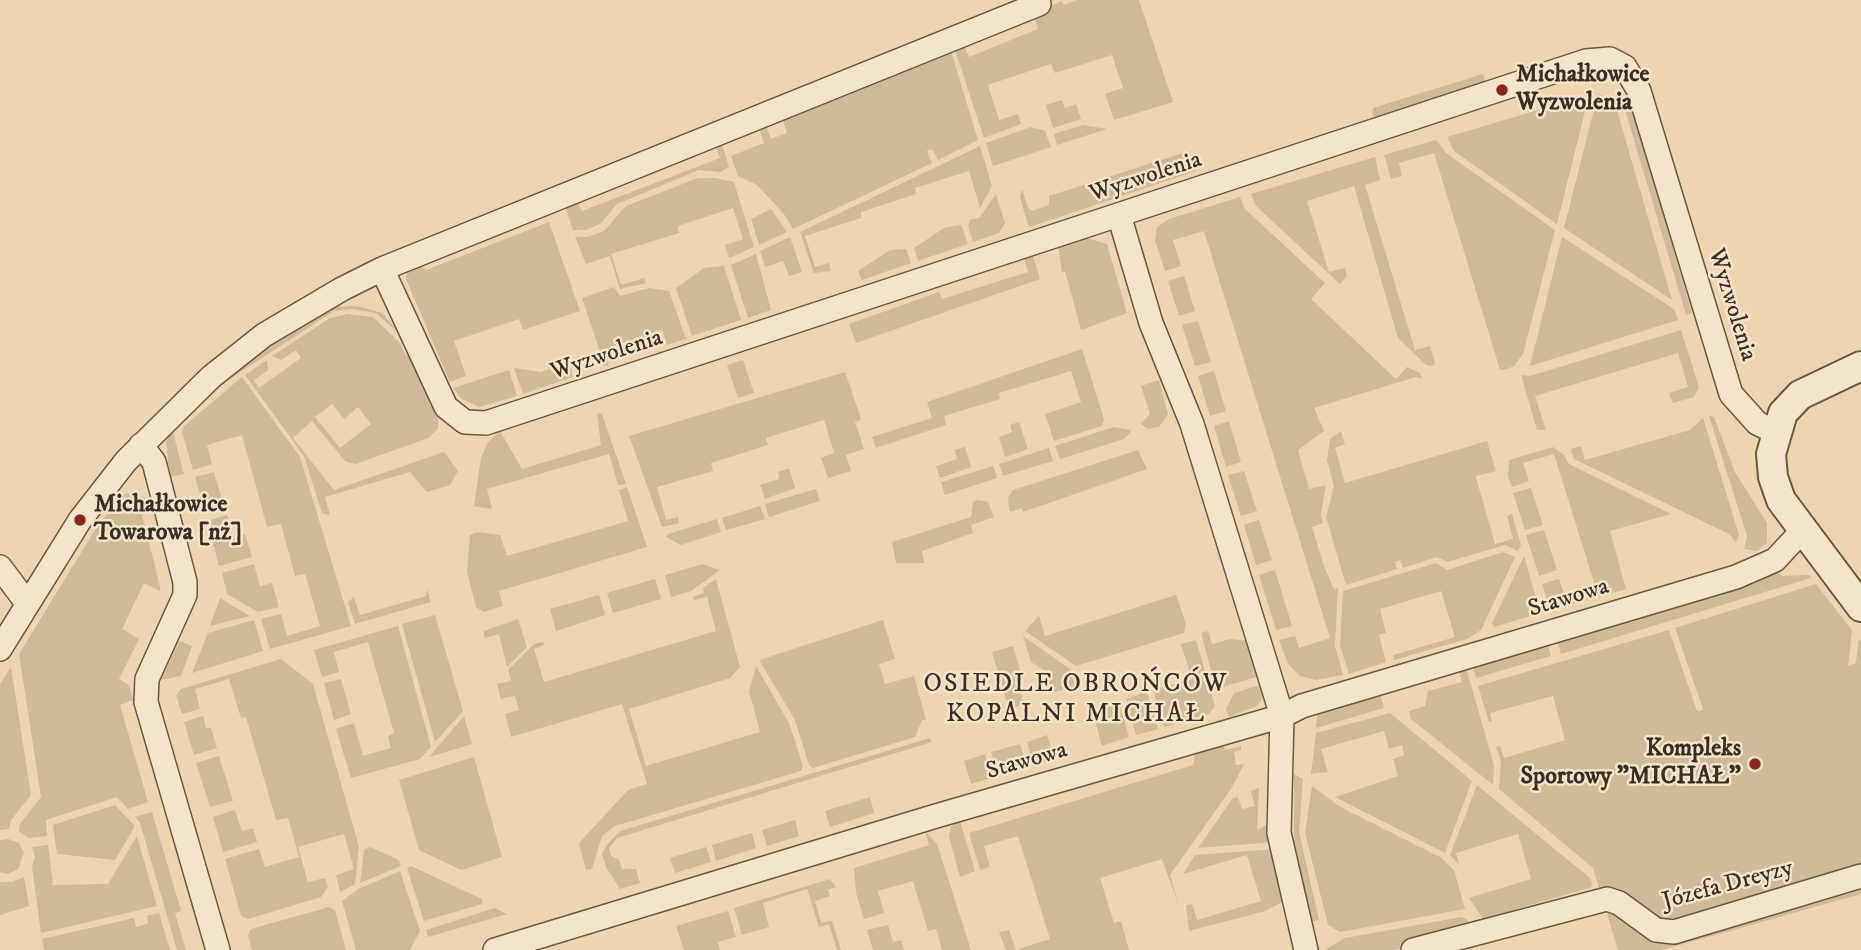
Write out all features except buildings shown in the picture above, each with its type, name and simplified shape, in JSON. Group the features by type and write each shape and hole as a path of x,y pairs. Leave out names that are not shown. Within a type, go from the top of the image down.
{"street":[{"path":"0,649 80,520 141,445 211,377 248,347 342,289 382,270 1038,4"},
{"name":"Wyzwolenia","path":"382,270 446,407 465,422 476,424 502,419 1586,61 1618,62 1633,76 1639,91 1731,394 1757,423 1775,432"},
{"path":"1119,215 1151,323 1192,424 1282,716 1279,833 1306,950"},
{"path":"1861,366 1800,395 1783,413 1775,432 1771,454 1773,477 1782,500 1802,531 1861,607"},
{"path":"141,445 154,462 185,582 185,595 147,679 146,702 218,950"},
{"name":"Stawowa","path":"495,950 948,813 1282,716 1302,706 1757,570 1783,554 1802,531"},
{"path":"0,566 27,603"},
{"name":"Józefa Dreyzy","path":"1413,950 1607,899 1619,903 1656,930 1668,933 1861,876"}],"shaded area":[{"path":"1077,0 1139,0 1173,102 1114,120 1105,94 1123,88 1112,55 1055,73 1051,64 988,85 999,120 1018,114 1021,124 984,138 955,50 964,46 969,57 1038,29 1033,14 1062,1 1064,5"},
{"path":"951,51 978,140 938,160 932,149 927,151 932,163 793,229 784,214 757,185 738,176 731,156 764,143 759,129 766,126 771,139 787,133 783,120"},
{"path":"1483,74 1486,84 1376,118 1372,115 1373,108"},
{"path":"1598,94 1610,98 1616,107 1672,300 1564,228"},
{"path":"1589,95 1557,224 1454,151 1447,137"},
{"path":"1062,100 1065,108 1076,104 1081,119 1053,128 1046,105"},
{"path":"1627,101 1636,121 1692,313 1686,315 1626,113 1624,104"},
{"path":"1083,125 1107,129 1057,145 1054,134"},
{"path":"1031,127 1045,131 1051,147 993,166 986,143"},
{"path":"1436,140 1446,153 1555,230 1523,354 1514,366 1507,369 1500,370 1434,153 1399,163 1402,176 1391,179 1384,155"},
{"path":"721,141 729,167 720,172 699,170 617,204 600,224 586,230 573,230 564,204 575,199 582,211 720,158 715,144"},
{"path":"980,146 992,186 980,208 969,171 915,188 916,194 861,212 861,218 805,236 815,267 829,263 831,271 814,273 800,232"},
{"path":"1189,151 1196,171 1030,227 1028,225 1020,197 1022,189 1028,208 1032,211 1049,205 1049,196"},
{"path":"1375,157 1380,180 1365,185 1415,350 1430,346 1435,363 1432,366 1426,365 1398,338 1354,186 1307,201 1329,272 1345,268 1347,276 1340,284 1256,206 1251,194"},
{"path":"698,178 734,182 754,247 729,258 725,245 743,239 733,208 678,226 679,233 611,254 621,285 644,278 646,283 620,289 610,256 586,264 575,237 587,237 604,231 626,206"},
{"path":"996,194 1005,223 999,233 973,242 968,226 970,220 979,218"},
{"path":"1240,197 1244,208 1325,283 1311,299 1396,379 1407,367 1420,373 1422,379 1416,377 1314,408 1324,431 1298,450 1309,489 1326,485 1321,514 1323,523 1312,527 1324,566 1334,589 1338,588 1335,645 1343,675 1315,680 1300,676 1288,664 1279,640 1295,636 1299,648 1330,638 1204,231 1173,240 1181,266 1165,271 1155,240 1157,227 1169,219"},
{"path":"771,209 787,232 759,245 751,219"},
{"path":"549,222 580,311 523,330 519,319 454,341 466,376 450,382 406,279 407,270 418,264 426,270"},
{"path":"961,225 968,244 918,261 914,248 944,228"},
{"path":"790,237 802,272 789,276 783,261 765,267 760,251"},
{"path":"1083,237 1107,244 1127,313 1081,330 1065,271 1062,272 1058,245"},
{"path":"1562,237 1674,309 1678,320 1530,366"},
{"path":"906,249 911,263 862,280 858,271 890,250"},
{"path":"756,254 771,310 748,318 731,265"},
{"path":"1033,255 1040,279 856,343 849,324 939,292 942,299 1028,272 1024,259"},
{"path":"724,266 741,320 692,336 676,288 704,268"},
{"path":"1184,276 1195,311 1179,316 1168,281"},
{"path":"614,287 620,296 649,288 669,291 686,339 667,345 662,330 605,349 609,365 605,366 582,298"},
{"path":"357,306 382,313 402,336 376,313 351,309 334,311 225,382 180,423 212,389 307,320 334,307"},
{"path":"348,314 373,317 400,343 406,356 410,354 438,417 438,429 428,438 356,464 346,462 312,421 293,438 334,490 444,452 458,471 450,485 427,492 410,472 325,497 330,515 322,513 304,456 245,375 267,360 268,370 254,380 259,388 301,358 296,350 281,360 272,356 330,318","holes":["332,404 344,419 358,407 371,424 340,448 315,417"]},
{"path":"1198,321 1211,362 1195,366 1182,325"},
{"path":"1681,330 1699,387 1694,397 1673,403 1669,393 1688,387 1678,353 1535,396 1546,430 1537,430 1521,375 1530,376"},
{"path":"1082,349 1104,419 1102,426 1054,441 1045,414 1081,402 1071,371 999,393 1000,399 944,416 946,425 876,448 872,437 932,418 927,402"},
{"path":"743,360 754,393 738,398 727,365"},
{"path":"569,362 573,377 523,394 514,368 541,372"},
{"path":"509,370 517,396 479,407 461,398 453,388"},
{"path":"1214,371 1226,411 1210,416 1198,376"},
{"path":"845,372 861,419 855,422 864,449 846,455 851,471 828,478 821,458 834,453 824,420 766,438 768,445 711,463 713,471 657,487 666,520 678,517 679,523 662,527 629,436"},
{"path":"242,377 300,457 351,626 270,649 261,619 281,614 287,636 320,626 305,574 295,576 281,524 267,527 242,435 207,445 212,464 193,470 182,432 183,427"},
{"path":"1159,380 1168,414 1159,427 1148,429 1141,424 1150,414 1141,386"},
{"path":"597,413 602,414 626,484 618,485 609,454 487,489 492,509 474,506 481,458 488,442 500,431 522,469 601,445"},
{"path":"1709,416 1714,417 1735,472 1767,523 1767,543 1757,551 1744,549 1747,536"},
{"path":"1703,418 1739,535 1736,542 1729,534 1574,459 1571,449 1581,446 1585,460 1690,430"},
{"path":"1229,421 1241,462 1226,467 1214,426"},
{"path":"1019,422 1028,449 1005,457 999,437 1012,432 1010,425"},
{"path":"1114,427 1131,430 1124,439 1060,459 1055,446"},
{"path":"172,428 184,474 170,477 166,442"},
{"path":"1341,431 1345,444 1335,448 1345,483 1487,441 1496,471 1476,476 1477,481 1495,544 1513,539 1507,516 1512,514 1521,545 1518,551 1505,545 1447,562 1437,557 1403,568 1400,560 1395,562 1397,569 1346,585 1326,517 1334,486 1327,460 1330,439"},
{"path":"965,447 971,467 940,478 936,466 957,459 955,450"},
{"path":"1553,447 1564,455 1569,464 1671,514 1610,531 1626,589 1554,609 1550,608 1542,584 1559,579 1567,602 1597,592 1554,454 1523,463 1529,481 1512,487 1508,476 1509,460"},
{"path":"1049,448 1053,461 1003,476 999,464"},
{"path":"1138,450 1147,469 1023,512 1022,508 1011,512 1009,509 1008,497 1013,490"},
{"path":"993,466 997,478 945,495 941,482"},
{"path":"789,468 795,488 765,499 760,485 779,479 778,472"},
{"path":"1244,471 1257,511 1241,516 1228,475"},
{"path":"214,472 224,507 205,512 195,477"},
{"path":"627,487 647,547 499,591 503,606 484,612 476,607 467,572 470,535 477,532 500,535 507,556 628,521 619,490"},
{"path":"1531,488 1543,525 1525,530 1513,493"},
{"path":"816,489 820,501 769,517 765,504"},
{"path":"126,493 152,499 153,503 140,507 160,586 160,591 144,583 122,629 139,639 119,679 129,685 133,700 120,705 148,802 128,809 117,797 46,820 47,836 28,838 19,831 20,824 41,797 19,654 98,525"},
{"path":"973,502 988,502 994,517 971,525 973,533 922,551 924,563 896,563 892,542 971,517"},
{"path":"760,506 765,519 726,530 722,518"},
{"path":"227,515 233,537 245,534 252,557 219,566 207,521"},
{"path":"717,519 721,532 681,545 666,537 668,534"},
{"path":"1259,520 1272,560 1256,565 1244,525"},
{"path":"1544,530 1557,570 1539,576 1526,535"},
{"path":"1503,552 1515,557 1481,630 1467,639 1394,660 1393,655 1455,637 1441,591 1380,609 1386,633 1379,635 1386,662 1349,674 1340,645 1343,591 1436,563 1447,570"},
{"path":"1524,556 1539,608 1537,614 1494,627 1492,623"},
{"path":"254,564 260,586 272,583 279,607 258,612 227,594 222,573"},
{"path":"703,564 720,570 691,591 671,597 665,575"},
{"path":"1275,570 1292,626 1276,630 1259,575"},
{"path":"1778,573 1782,576 1809,575 1811,578 1561,654 1556,637"},
{"path":"655,579 661,599 613,613 607,593"},
{"path":"716,579 740,667 730,678 629,709 646,766 760,732 749,691 756,666 789,723 803,766 801,771 615,826 602,836 592,869 586,870 579,843 628,790 647,784 622,704 511,737 505,714 519,710 515,696 501,699 497,684 511,681 508,670 534,644 543,642 544,645 534,649 544,682 716,631 707,597 694,600 693,597 704,593 703,588"},
{"path":"1816,584 1852,630 1848,666 1856,663 1859,639 1861,641 1861,894 1662,950 1618,950 1593,868 1499,789 1501,761 1496,747 1500,746 1504,758 1565,740 1553,696 1490,713 1492,721 1489,722 1478,686 1669,630 1697,711 1700,711 1703,709 1675,628"},
{"path":"427,589 431,602 355,624 348,602 354,597 360,615 426,596"},
{"path":"599,595 605,615 556,631 550,609"},
{"path":"1176,595 1186,624 1184,633 1076,666 1025,631 1039,616 1045,636"},
{"path":"220,598 250,616 210,626"},
{"path":"435,615 463,711 435,742 402,624"},
{"path":"518,619 527,647 507,667 499,634 484,638 484,631"},
{"path":"254,620 263,651 192,673 208,633"},
{"path":"883,620 895,659 879,664 885,684 914,676 926,720 922,720 915,737 813,768 809,765 795,720 759,660"},
{"path":"398,626 431,747 420,759 351,778 336,729 354,723 363,756 391,748 388,736 394,733 368,642 334,652 339,672 322,677 314,650"},
{"path":"1208,631 1212,644 1230,639 1249,641 1259,676 1220,688 1215,685 1201,633"},
{"path":"1023,636 1070,669 1075,686 1055,692 1047,680 1051,675 1031,662"},
{"path":"1546,639 1551,656 1476,678 1471,661"},
{"path":"1196,640 1215,706 1209,714 1164,727 1153,690 1192,679 1181,644"},
{"path":"179,641 192,646 181,676 161,680"},
{"path":"1013,646 1021,674 1022,705 1009,709 992,652"},
{"path":"281,659 313,684 359,847 355,884 340,892 336,875 354,869 344,834 298,847 308,882 325,878 328,887 321,897 248,919 241,916 225,859 259,849 265,867 299,857 288,818 276,820 246,717 241,718 229,679 195,689 200,709 182,714 176,695 181,689"},
{"path":"1465,664 1494,765 1493,785 1411,719 1409,711 1425,706 1428,691 1462,682 1458,667"},
{"path":"11,667 31,795 11,820 9,829 0,830 0,684"},
{"path":"341,679 351,714 334,720 324,683"},
{"path":"1266,683 1264,696 1257,706 1229,717 1226,709 1234,693"},
{"path":"1147,692 1158,729 1136,735 1126,699"},
{"path":"1380,694 1384,708 1316,728 1318,707"},
{"path":"1119,701 1129,737 1102,746 1095,721 1103,718 1100,707"},
{"path":"1390,713 1472,781 1445,853 1335,797 1398,776 1393,759 1404,755 1402,745 1389,749 1384,731 1321,749 1328,772 1311,774 1316,733"},
{"path":"203,716 206,728 211,728 217,748 194,755 184,722"},
{"path":"464,716 472,744 429,757"},
{"path":"1047,735 1054,759 1034,766 1027,742"},
{"path":"930,738 932,742 617,838 609,848 611,856 619,860 622,869 636,869 640,883 620,889 606,867 602,854 620,831"},
{"path":"1020,744 1027,767 998,776 991,752"},
{"path":"1223,744 1225,750 1241,746 1241,750 1234,752 1236,765 1244,764 1231,789 1170,875 1178,903 1162,859 1100,878 1114,923 1121,921 1129,950 1016,950 1050,939 1018,836 984,846 990,867 980,870 969,833 1193,765 1196,751"},
{"path":"985,754 992,778 971,784 964,761"},
{"path":"219,756 233,801 210,807 196,763"},
{"path":"474,757 502,857 461,870 419,850 399,780"},
{"path":"1294,774 1303,779 1299,832 1319,920 1311,922 1294,845"},
{"path":"1477,785 1591,879 1592,887 1483,919 1469,898 1531,879 1518,834 1456,853 1459,865 1450,855"},
{"path":"1312,786 1342,808 1440,857 1454,870 1465,909 1340,932 1328,925 1305,833"},
{"path":"1259,788 1257,830 1274,821 1274,842 1198,848 1233,798 1238,797 1242,809 1255,806 1251,791"},
{"path":"870,797 874,813 830,827 825,811"},
{"path":"115,805 135,826 115,860 57,854 53,825"},
{"path":"235,810 242,831 253,828 257,842 223,852 213,817"},
{"path":"152,812 181,911 175,913 186,950 177,950 140,823 135,817"},
{"path":"795,820 799,836 767,846 762,830"},
{"path":"960,821 975,871 960,877 949,836 951,827"},
{"path":"925,831 937,844 971,950 942,950 936,929 928,931 913,881 878,891 884,913 864,919 856,893 854,868 929,845"},
{"path":"752,833 756,848 716,861 712,845"},
{"path":"137,836 157,906 41,933 32,847 48,845 53,885 108,884"},
{"path":"8,839 19,843 24,853 18,869 8,874 0,872 0,840"},
{"path":"370,847 399,860 401,866 360,883 364,850"},
{"path":"706,847 711,862 675,873 670,858"},
{"path":"1276,849 1284,901 1265,911 1189,931 1186,905 1192,904 1197,920 1261,901 1247,855 1183,874 1195,855"},
{"path":"411,866 482,899 482,904 424,921 407,868"},
{"path":"400,871 420,931 410,950 356,950 342,901 358,889"},
{"path":"24,877 29,906 0,915 0,882 12,882"},
{"path":"830,879 836,887 828,890 830,896 815,901 821,923 832,921 841,950 837,950 829,924 819,927 807,889 763,903 769,927 742,935 734,908"},
{"path":"329,907 335,910 346,950 252,950 248,935 251,929"},
{"path":"495,908 507,914 428,937 426,930"},
{"path":"728,911 736,937 718,942 720,950 684,950 676,926"},
{"path":"159,913 170,950 44,950 42,939 134,918 136,927 148,923 147,916"},
{"path":"1462,917 1468,920 1471,930 1456,936 1394,950 1325,950 1345,938"},
{"path":"888,925 893,942 901,940 904,950 873,950 867,930"},
{"path":"1009,930 1016,950 1006,950 999,932"}],"place":[{"name":"Michałkowice Wyzwolenia","path":"1502,90"},
{"name":"Michałkowice Towarowa [nż]","path":"80,520"},
{"name":"Kompleks Sportowy \"MICHAŁ\"","path":"1755,764"}],"district":[{"name":"OSIEDLE OBROŃCÓW KOPALNI MICHAŁ","path":"1076,701"}]}
